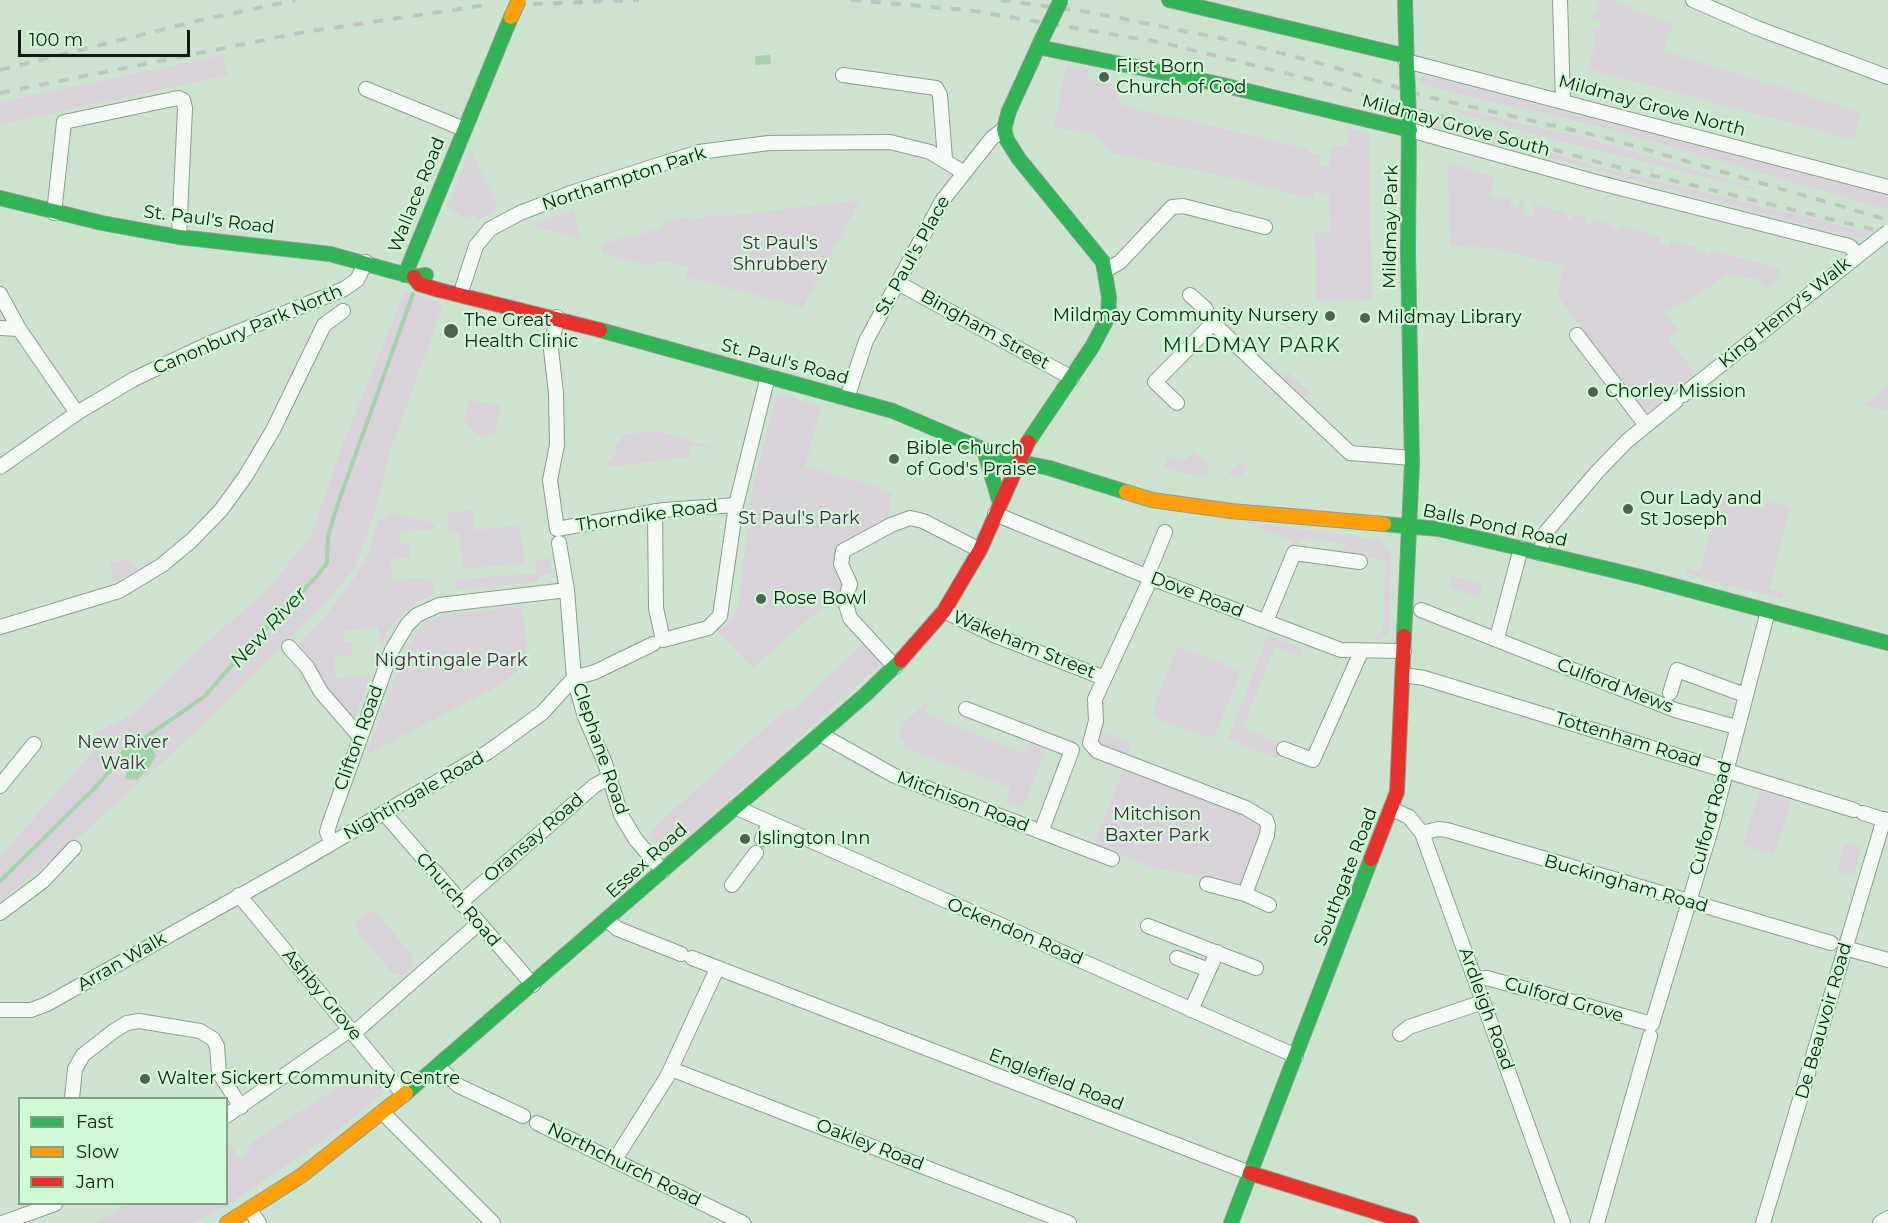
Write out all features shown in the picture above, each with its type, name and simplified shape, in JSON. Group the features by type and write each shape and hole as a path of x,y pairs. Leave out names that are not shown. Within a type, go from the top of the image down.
{"main road":[{"name":"Wallace Road","path":"409,276 464,129 519,0"},
{"path":"1060,0 1009,111 1004,129 1012,149 1090,243 1106,270"},
{"name":"Mildmay Grove North","path":"1169,0 1283,25 1406,63"},
{"name":"Mildmay Park","path":"1405,0 1410,124 1408,250 1412,458 1409,526"},
{"name":"Mildmay Grove South","path":"1040,44 1410,124"},
{"name":"St. Paul's Road","path":"0,198 54,213 179,237 278,246 366,262 409,276 419,284 439,290 526,313 537,312 557,317 847,398 920,421 984,450 1019,462"},
{"name":"Essex Road","path":"227,1223 301,1176 438,1067 895,667 944,611 980,550 1032,435 1101,334 1108,317 1109,297 1106,270"},
{"name":"St. Paul's Road","path":"409,276 423,274 528,304 537,312"},
{"path":"984,450 994,476 998,509"},
{"name":"Balls Pond Road","path":"1019,462 1049,468 1168,503 1439,530 1521,548 1768,610 1888,643"},
{"name":"Southgate Road","path":"1231,1223 1392,809 1399,776 1409,526"},
{"name":"Englefield Road","path":"1250,1173 1411,1223"}],"street":[{"path":"1560,0 1563,101"},
{"path":"1693,0 1757,28 1888,77"},
{"name":"Mildmay Grove North","path":"1406,63 1563,101 1888,187"},
{"path":"843,75 936,88 940,95 945,159"},
{"name":"Wallace Road","path":"366,89 464,129"},
{"path":"54,213 64,122 174,97 183,100 185,108 179,237"},
{"name":"Mildmay Grove South","path":"1410,124 1619,188 1849,246 1858,254"},
{"name":"St. Paul's Place","path":"847,398 866,341 942,201 992,138 1004,129"},
{"name":"Northampton Park","path":"463,286 476,246 490,229 520,213 571,193 699,153 769,142 876,142 916,147 945,159 963,172"},
{"path":"1106,270 1120,262 1172,207 1183,206 1264,227"},
{"name":"King Henry's Walk","path":"1540,553 1551,526 1610,458 1645,424 1886,234"},
{"name":"Canonbury Park North","path":"0,467 77,413 169,361 344,289 357,280 366,262"},
{"name":"Bingham Street","path":"898,283 1072,378"},
{"path":"0,294 19,329 77,413"},
{"path":"1190,295 1205,308 1213,323 1350,453 1412,458"},
{"path":"0,627 119,591 162,565 192,540 220,510 245,477 273,430 324,325 343,311"},
{"name":"Clephane Road","path":"557,317 551,349 558,445 550,480 567,590 574,678 585,717 610,777 621,815 636,840 663,871"},
{"path":"1177,403 1155,382 1213,323"},
{"path":"0,328 19,329"},
{"path":"1577,336 1645,424"},
{"path":"574,678 595,672 658,642 716,624 720,616 736,505 768,376"},
{"name":"Thorndike Road","path":"558,536 655,511 736,505"},
{"name":"Dove Road","path":"998,509 1149,577 1341,650 1404,651"},
{"path":"655,511 658,642"},
{"path":"895,667 850,618 845,601 849,584 841,564 843,551 891,525 910,518 923,521 980,550"},
{"path":"1165,532 1149,577 1095,699 1096,721 1089,738 1092,748 1246,808 1266,820 1269,826 1267,835 1245,894"},
{"path":"1497,638 1521,548"},
{"path":"1266,621 1294,553 1360,562"},
{"name":"Clifton Road","path":"332,843 328,829 392,650 400,635 417,615 448,603 567,590"},
{"name":"Culford Mews","path":"1421,609 1675,710 1736,727"},
{"name":"Culford Road","path":"1597,1223 1687,902 1712,826 1768,610"},
{"name":"Wakeham Street","path":"944,611 993,635 1104,678"},
{"path":"288,647 307,667 321,692 360,737"},
{"path":"1284,749 1313,759 1361,652"},
{"path":"1670,693 1679,664 1745,695"},
{"name":"Tottenham Road","path":"1403,675 1424,678 1886,820"},
{"name":"Nightingale Road","path":"239,895 488,752 525,726 558,698 574,678"},
{"path":"966,709 1072,750 1041,832"},
{"name":"Mitchison Road","path":"820,734 893,775 1112,859"},
{"path":"0,786 34,744"},
{"name":"Oransay Road","path":"460,903 594,786 610,777"},
{"name":"Ockendon Road","path":"735,807 1296,1056"},
{"name":"Ardleigh Road","path":"1392,809 1407,815 1422,833 1563,1223"},
{"name":"Church Road","path":"384,813 533,985"},
{"name":"De Beauvoir Road","path":"1763,1223 1845,948 1886,820"},
{"path":"762,839 769,824"},
{"name":"Buckingham Road","path":"1422,833 1438,829 1447,830 1831,943"},
{"path":"0,913 43,881 74,848"},
{"path":"732,885 756,853"},
{"path":"1207,884 1245,894 1269,905"},
{"name":"Arran Walk","path":"0,1010 31,1010 47,1004 239,895"},
{"name":"Ashby Grove","path":"239,895 353,1030 404,1095"},
{"name":"Englefield Road","path":"607,920 618,929 717,969 1250,1173"},
{"path":"228,1115 353,1030 479,923"},
{"path":"1148,926 1256,968"},
{"path":"1845,948 1888,960"},
{"path":"1191,1010 1217,952"},
{"path":"1177,958 1209,970"},
{"path":"614,1161 671,1069 717,969"},
{"name":"Culford Grove","path":"1476,979 1487,978 1651,1030"},
{"path":"1400,1034 1409,1027 1483,1002"},
{"path":"72,1097 75,1069 83,1055 114,1031 139,1021 200,1031 213,1039 217,1046 219,1073 241,1107"},
{"path":"438,1067 459,1086 523,1116"},
{"name":"Oakley Road","path":"671,1069 1069,1223"},
{"path":"382,1112 493,1223"},
{"name":"Northchurch Road","path":"537,1123 743,1223"},
{"path":"2,1223 50,1205"},
{"path":"250,1210 259,1223"},
{"path":"1880,1223 1888,1218"}],"green space":[{"path":"1593,0 1611,0 1673,25 1663,51 1861,112 1854,140 1588,69 1596,41 1593,30 1600,29 1600,20 1593,19 1593,12 1599,11 1599,2"},
{"path":"223,55 228,75 0,125 0,102"},
{"path":"1066,65 1089,69 1088,79 1120,85 1117,100 1122,102 1122,105 1309,149 1309,152 1321,155 1320,165 1329,166 1332,146 1348,146 1349,128 1369,133 1372,300 1316,301 1315,233 1330,232 1329,193 1314,193 1314,200 1242,180 1111,153 1094,134 1054,127"},
{"path":"1423,75 1888,195 1888,210 1606,128 1420,83"},
{"path":"1454,108 1594,140 1755,188 1755,190 1525,132 1453,111"},
{"path":"1421,115 1595,166 1871,233 1860,239 1427,126 1422,122"},
{"path":"470,149 499,209 480,220 473,215 470,220 447,208"},
{"path":"1448,163 1495,177 1490,196 1503,200 1504,196 1512,198 1510,206 1518,208 1520,200 1524,201 1523,215 1533,216 1534,204 1567,213 1566,218 1572,219 1574,215 1586,218 1585,223 1591,224 1593,220 1613,225 1612,229 1618,231 1622,227 1661,237 1660,243 1669,245 1671,240 1697,247 1696,251 1709,255 1711,250 1780,269 1782,264 1779,278 1765,289 1757,279 1726,275 1692,299 1665,312 1678,330 1668,338 1696,374 1645,414 1557,295 1564,266 1494,248 1450,246"},
{"name":"St Paul's Shrubbery","path":"860,200 803,307 685,277 690,267 661,261 649,266 603,254 601,244 659,229 666,221 684,217 693,220 712,215 727,216"},
{"path":"574,210 581,239 537,227 536,224"},
{"name":"New River Walk","path":"405,291 444,303 391,449 377,506 355,568 325,604 200,728 70,845 0,901 0,856 91,754 93,734 133,714 193,654 264,593 311,536 342,446"},
{"path":"1288,372 1310,393 1305,398 1283,377"},
{"path":"1888,385 1888,411 1863,405"},
{"name":"St Paul's Park","path":"780,394 821,406 805,467 866,483 892,493 888,518 878,526 847,542 847,587 841,607 820,609 753,668 716,630 727,625 738,608 751,494 776,397"},
{"path":"469,400 501,405 494,433 483,437 472,431 464,421"},
{"path":"657,431 724,452 692,445 689,457 608,467 607,463 616,452 616,445 625,434"},
{"path":"1194,451 1208,464 1207,476 1186,474 1163,466 1167,455 1183,462"},
{"path":"1241,461 1251,472 1246,470 1239,477 1228,474"},
{"path":"1721,490 1748,497 1747,505 1764,509 1766,501 1790,507 1769,589 1784,593 1782,599 1686,574 1687,568 1700,571"},
{"path":"473,510 475,530 519,525 526,563 463,569 459,533 449,533 447,513"},
{"path":"392,512 434,525 435,529 400,532 401,544 409,544 410,557 390,560 393,580 427,577 433,581 435,594 406,609 389,630 381,647 378,627 343,631 345,642 352,642 353,655 334,657 336,678 371,675 354,720 296,647 327,614 352,581 369,553 378,521"},
{"path":"1243,521 1381,540 1391,554 1388,634 1373,642 1383,627 1385,560 1344,554 1345,544 1301,538 1299,548 1290,546 1292,541"},
{"path":"550,558 552,574 540,576 537,582 456,590 454,580 537,573 536,560"},
{"path":"129,559 138,569 113,583 110,563"},
{"path":"1452,576 1483,583 1479,597 1449,587"},
{"name":"Nightingale Park","path":"522,606 527,643 521,668 501,685 366,755 404,653 420,628 442,615"},
{"path":"1268,635 1303,649 1300,657 1275,647 1243,728 1284,744 1277,758 1228,739"},
{"path":"861,645 883,662 669,853 659,849 650,834 652,829 784,711 794,710"},
{"path":"1178,646 1241,671 1216,733 1208,738 1153,717 1156,701"},
{"path":"931,698 925,713 1025,754 1030,741 1047,747 1023,808 1007,801 1011,788 903,747 906,741 898,738 903,724"},
{"path":"1098,730 1132,743 1126,756 1098,745 1095,738"},
{"name":"Mitchison Baxter Park","path":"1124,768 1262,821 1264,826 1243,884 1150,867 1094,844"},
{"path":"1760,791 1791,801 1774,855 1743,845"},
{"path":"1845,842 1862,847 1853,876 1836,871"},
{"path":"368,912 377,913 412,955 413,967 410,971 402,975 392,973 357,932 356,921"},
{"path":"357,1075 389,1088 336,1131 228,1205 228,1141 239,1158 251,1151 247,1145"},
{"path":"128,1205 227,1205 193,1223 93,1223"}],"shaded area":[{"path":"770,55 771,64 755,65 755,56"},
{"path":"144,735 156,755 150,767 137,780 125,779 128,769 113,759 135,739"}],"waterway":[{"name":"New River","path":"143,739 205,696 252,642 327,563 328,537 336,509 413,294"},
{"name":"New River","path":"0,881 95,788 120,759"}],"railway":[{"path":"0,70 201,20 296,0"},
{"path":"533,4 639,0"},
{"path":"851,0 968,10 1164,43 1321,82 1597,162 1888,233"},
{"path":"1001,0 1094,13 1230,40 1327,65 1424,96 1603,137 1888,220"},
{"path":"0,93 299,33 485,5"}],"traffic: fast":[{"path":"1041,41 1061,0"},
{"path":"1169,0 1406,56"},
{"path":"1405,0 1407,69"},
{"path":"405,275 511,17"},
{"path":"1028,442 1092,347 1108,317 1109,297 1103,262 1019,159 1007,140 1004,129 1009,111 1041,41"},
{"path":"1038,47 1214,83 1410,130"},
{"path":"1407,71 1409,118"},
{"path":"1404,636 1412,464 1408,251 1409,118"},
{"path":"0,198 102,223 179,237 330,254 414,277 426,275"},
{"path":"600,330 893,411 1006,459 1049,468 1126,492"},
{"path":"984,450 1000,503"},
{"path":"1384,524 1439,529 1641,577 1888,643"},
{"path":"406,1093 865,695 901,660"},
{"path":"1231,1223 1371,859"}],"traffic: slow":[{"path":"511,17 519,0"},
{"path":"1126,492 1152,500 1231,511 1384,524"},
{"path":"227,1223 301,1176 406,1093"}],"traffic: jam":[{"path":"414,277 419,284 439,290 600,330"},
{"path":"901,660 944,611 980,550 1028,442"},
{"path":"1371,859 1397,792 1404,636"},
{"path":"1250,1173 1411,1223"}],"place":[{"name":"First Born Church of God","path":"1104,77"},
{"name":"Mildmay Community Nursery","path":"1330,316"},
{"name":"Mildmay Library","path":"1365,318"},
{"name":"The Great Health Clinic","path":"451,331"},
{"name":"Chorley Mission","path":"1593,392"},
{"name":"Bible Church of God's Praise","path":"894,459"},
{"name":"Our Lady and St Joseph","path":"1628,509"},
{"name":"Rose Bowl","path":"761,599"},
{"name":"Islington Inn","path":"745,839"},
{"name":"Walter Sickert Community Centre","path":"145,1079"}],"district":[{"name":"MILDMAY PARK","path":"1252,346"}]}
